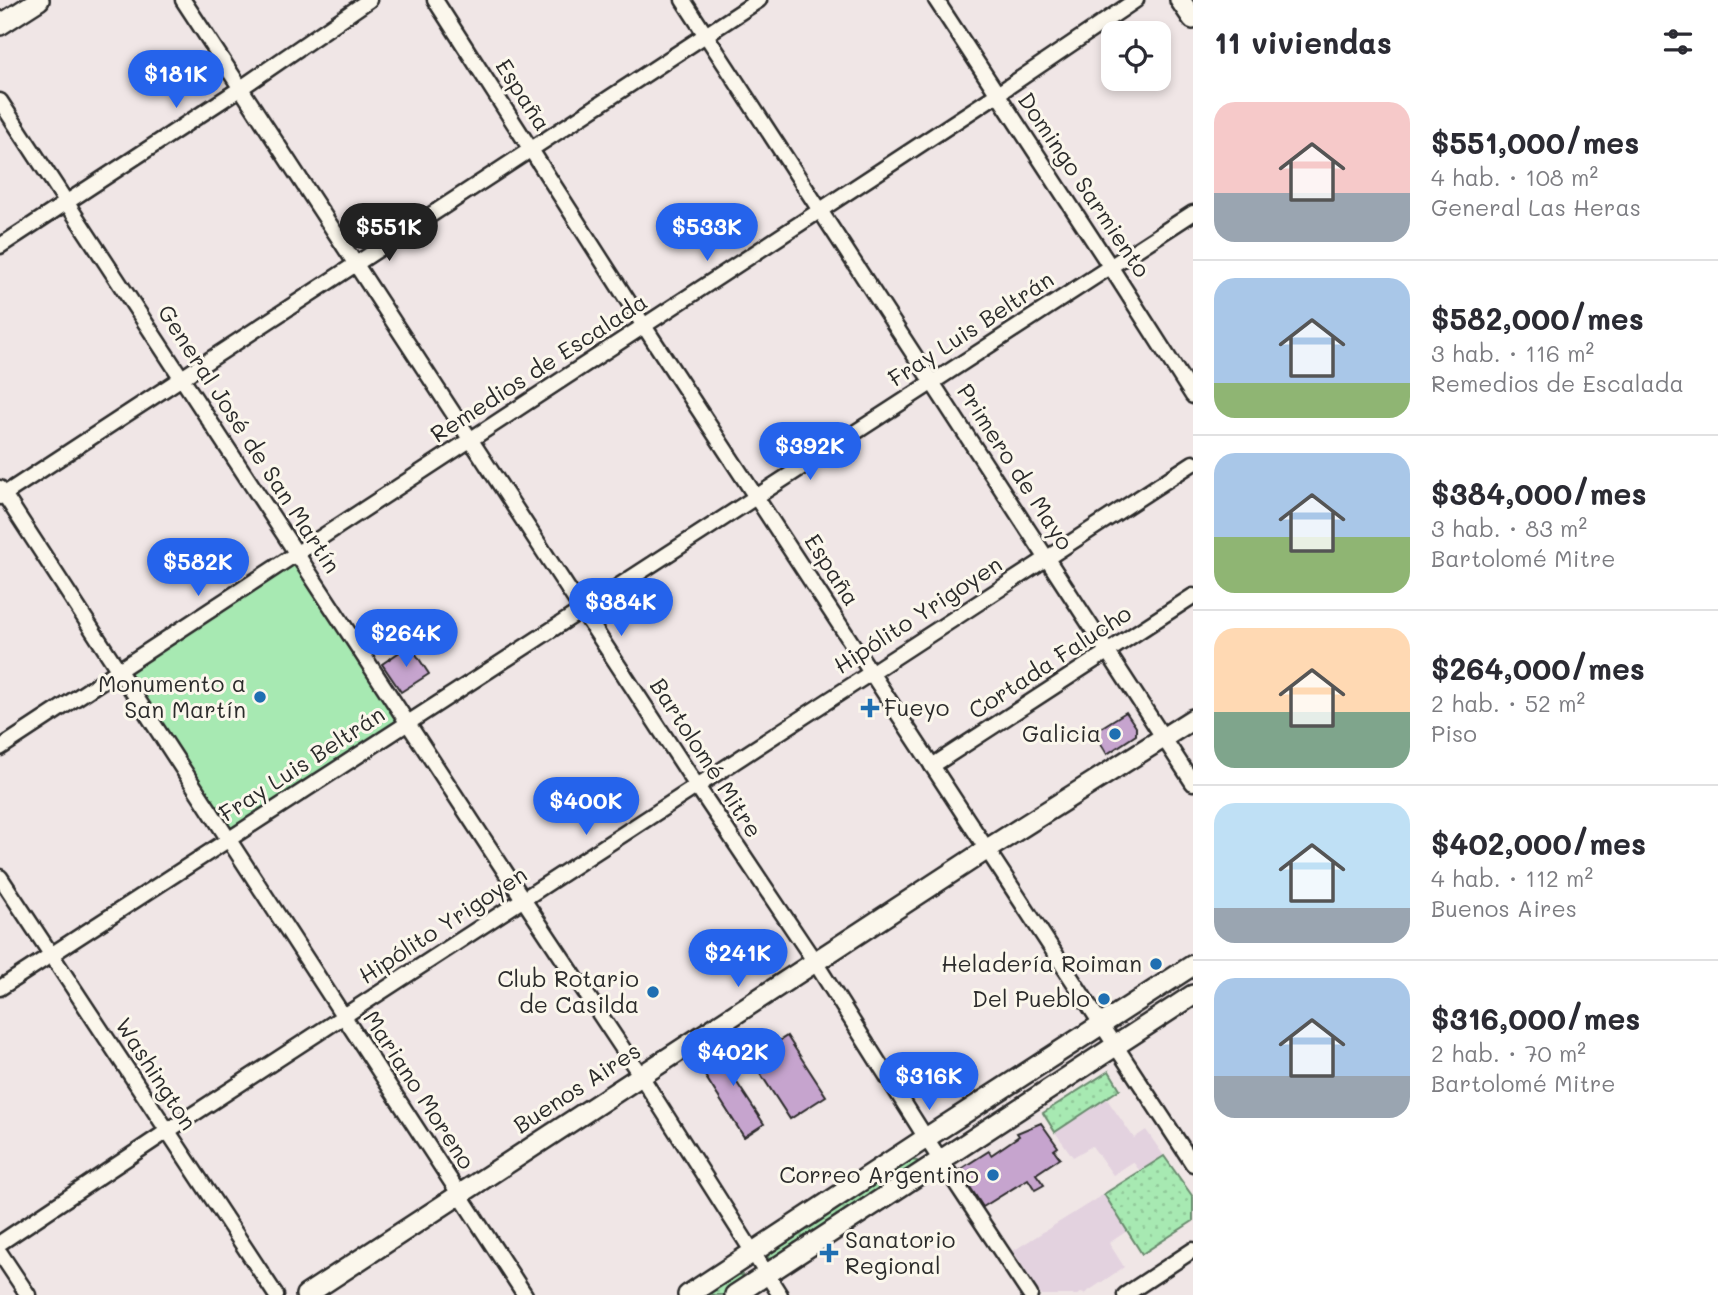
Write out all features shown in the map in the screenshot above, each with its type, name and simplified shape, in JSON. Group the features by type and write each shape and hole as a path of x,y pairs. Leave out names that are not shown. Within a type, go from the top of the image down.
{"main road":[{"path":"0,25 38,0"},
{"path":"1180,0 1193,19"},
{"name":"Buenos Aires","path":"306,1295 986,850 1193,719"},
{"path":"688,1295 1193,965"},
{"path":"734,1295 1193,995"}],"street":[{"name":"Bartolomé Mitre","path":"183,0 815,962 940,1161 1030,1295"},
{"path":"0,246 241,88 369,0"},
{"name":"España","path":"435,0 644,326 1193,1164"},
{"name":"Primero de Mayo","path":"683,0 1193,783"},
{"path":"1,493 759,0"},
{"name":"Domingo Sarmiento","path":"936,0 1193,396"},
{"name":"Remedios de Escalada","path":"0,748 820,211 1136,0"},
{"name":"General José de San Martín","path":"0,101 523,900 642,1076 780,1295"},
{"name":"Fray Luis Beltrán","path":"0,988 1193,213"},
{"name":"Hipólito Yrigoyen","path":"0,1243 1193,463"},
{"name":"Mariano Moreno","path":"1,493 525,1295"},
{"name":"Cortada Falucho","path":"932,766 1193,596"},
{"name":"Washington","path":"0,877 276,1295"},
{"path":"1125,1295 1193,1250"},
{"path":"0,1254 28,1295"}],"shaded area":[{"path":"1106,1098 1134,1138 1146,1130 1164,1156 1140,1171 1133,1162 1113,1175 1092,1146 1073,1157 1055,1132"},
{"path":"1104,1194 1127,1231 1109,1243 1124,1267 1084,1294 1041,1295 1013,1251"}],"green space":[{"path":"297,554 408,723 229,839 118,671"},
{"path":"1109,1071 1120,1089 1055,1132 1043,1113"},
{"path":"1164,1156 1193,1197 1193,1221 1142,1254 1104,1194"},
{"path":"910,1160 917,1161 921,1167 771,1262 767,1256 768,1250"},
{"path":"734,1274 742,1275 745,1281 729,1295 701,1295"}],"building":[{"path":"410,645 429,674 401,692 382,664"},
{"name":"Galicia","path":"1126,712 1136,727 1136,735 1107,754 1094,732"},
{"path":"787,1036 826,1096 790,1119 751,1059"},
{"path":"741,1042 751,1059 730,1072 764,1124 744,1137 700,1068"},
{"path":"1041,1123 1058,1147 1054,1150 1060,1158 1036,1174 1044,1185 1035,1190 1028,1179 983,1207 959,1170 989,1151 991,1155 1019,1136 1017,1133"}],"place":[{"name":"Monumento a San Martín","path":"260,697"},
{"name":"Fueyo","path":"870,708"},
{"name":"Galicia","path":"1115,734"},
{"name":"Heladería Roiman","path":"1156,964"},
{"name":"Club Rotario de Casilda","path":"653,992"},
{"name":"Del Pueblo","path":"1104,999"},
{"name":"Correo Argentino","path":"993,1175"},
{"name":"Sanatorio Regional","path":"829,1253"}]}
